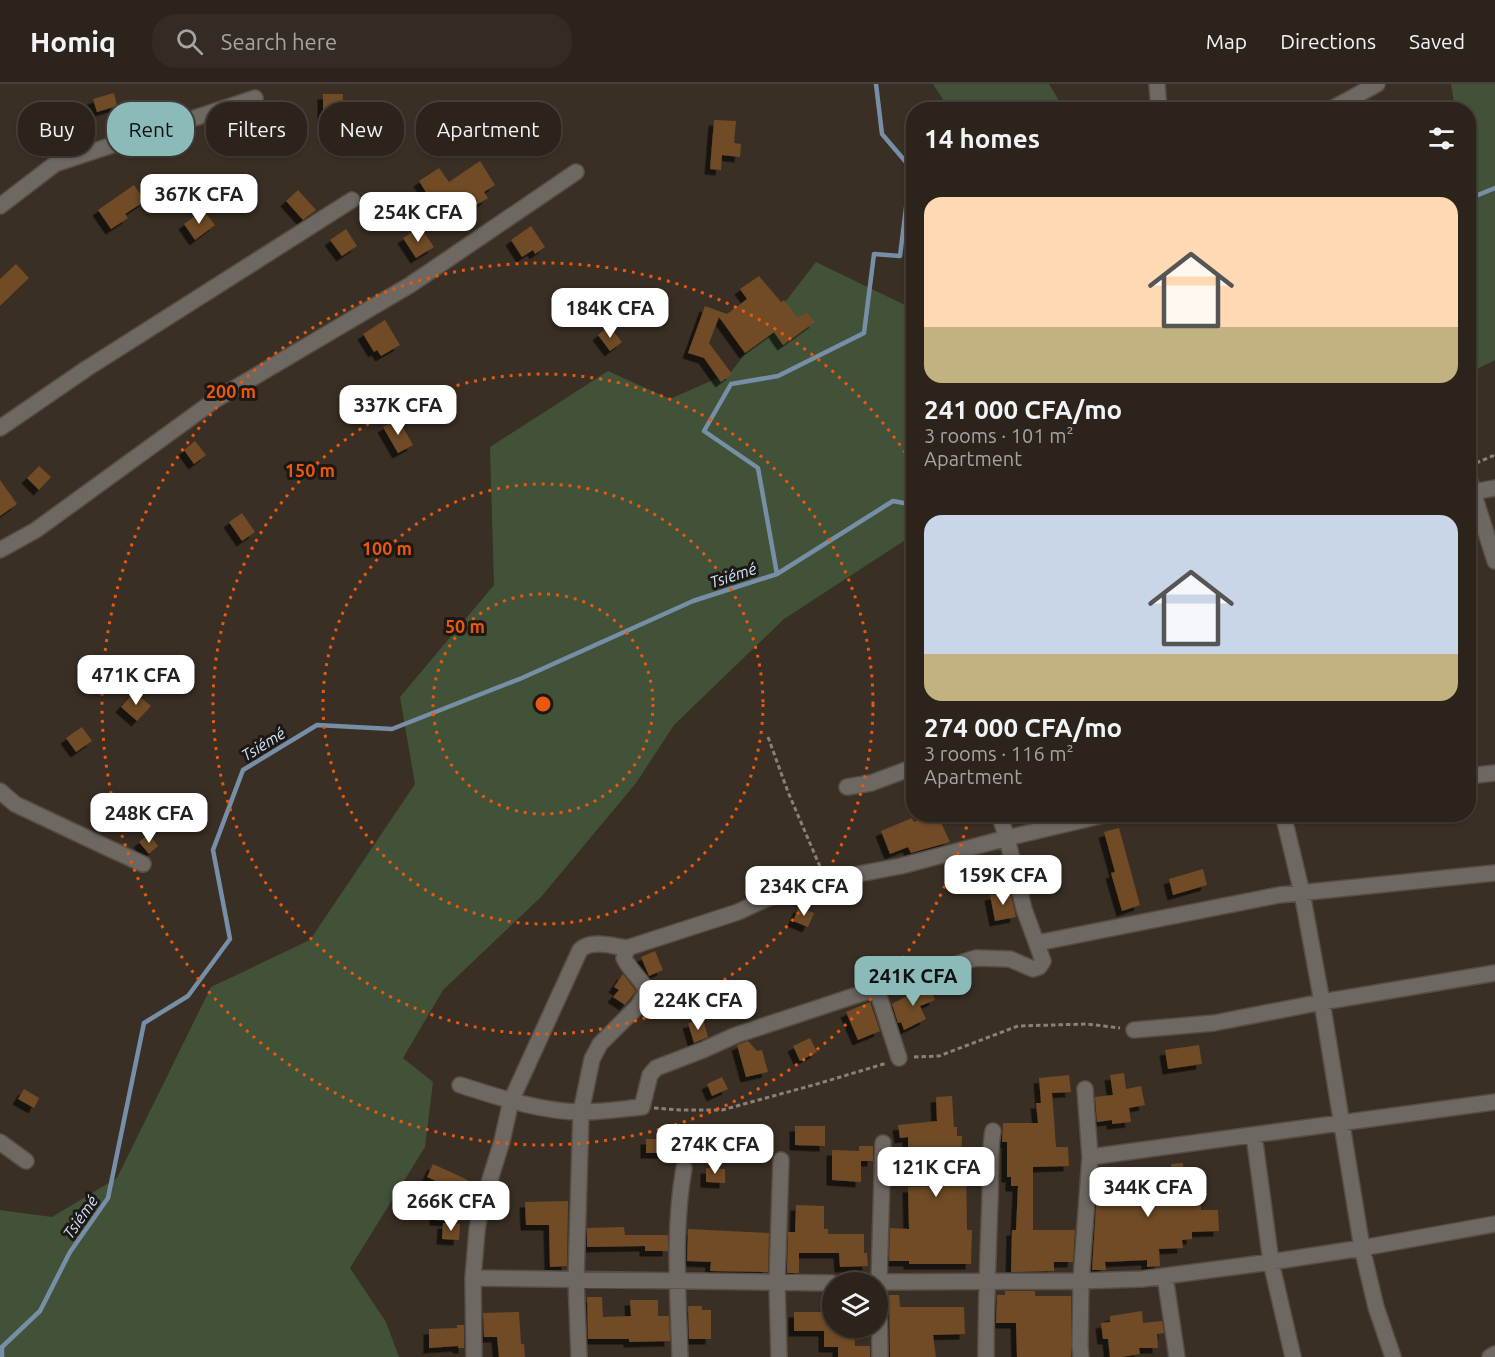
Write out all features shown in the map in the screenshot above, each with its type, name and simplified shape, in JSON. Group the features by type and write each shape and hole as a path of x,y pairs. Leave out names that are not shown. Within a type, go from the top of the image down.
{"street":[{"path":"1344,102 1377,84"},
{"path":"1159,102 1160,85"},
{"path":"0,206 55,164 255,98"},
{"path":"0,550 36,530 214,400 410,285 576,172"},
{"path":"0,428 86,369 352,200"},
{"path":"1476,491 1495,488"},
{"path":"1476,501 1495,561"},
{"path":"847,787 871,783 906,770"},
{"path":"1476,775 1495,773"},
{"path":"0,791 15,804 143,864"},
{"path":"460,1085 511,1101 581,1112 642,1107 650,1076 656,1068 736,1035 976,958 1010,958 1033,969 1039,967 1043,961 1024,909 1002,822"},
{"path":"474,1357 472,1278 480,1212 502,1141 511,1101 580,950 585,945 627,948 827,880 901,866 1074,822"},
{"path":"1285,822 1302,893 1322,1002 1362,1248 1376,1307 1393,1357"},
{"path":"1037,943 1279,896 1495,873"},
{"path":"579,1357 576,1280 581,1112 592,1059 600,1044 638,1006 647,991 642,980 629,969 624,958 627,948"},
{"path":"1134,1030 1214,1023 1495,973"},
{"path":"877,990 899,1058"},
{"path":"1081,1357 1081,1281 1090,1157 1085,1089"},
{"path":"1090,1157 1495,1102"},
{"path":"986,1357 990,1146 993,1131"},
{"path":"1254,1135 1271,1263 1293,1357"},
{"path":"0,1142 26,1161"},
{"path":"878,1272 883,1143"},
{"path":"780,1357 777,1283 781,1160"},
{"path":"680,1357 677,1281 680,1194 684,1168"},
{"path":"888,1282 1142,1279 1271,1263 1495,1224"},
{"path":"1165,1276 1177,1357"},
{"path":"472,1278 822,1283"},
{"path":"879,1338 880,1357"},
{"path":"1490,1357 1495,1354"}],"path":[{"path":"1476,462 1495,455"},
{"path":"768,737 788,792 827,880"},
{"path":"642,1107 723,1110 879,1067 899,1058 939,1056 1018,1026 1087,1024 1134,1030"}],"green space":[{"path":"933,84 1049,84 1060,102 945,102"},
{"path":"1451,84 1495,84 1495,360 1476,370 1476,102 1454,102"},
{"path":"816,262 906,306 906,540 784,619 674,725 636,783 541,897 443,990 403,1058 433,1082 425,1147 350,1268 386,1322 399,1357 0,1357 0,1210 52,1217 117,1178 211,987 310,940 415,784 400,697 494,585 490,447 608,371 670,399 731,372"}],"building":[{"path":"114,93 116,102 107,102 107,109 97,112 93,99"},
{"path":"323,94 343,94 343,102 323,102"},
{"path":"714,120 736,121 734,143 741,144 740,157 722,155 721,170 710,169"},
{"path":"480,161 495,185 484,192 488,198 460,215 447,196 434,205 419,181 439,168 449,182"},
{"path":"134,185 145,201 125,214 128,218 111,229 98,210"},
{"path":"298,190 316,210 303,220 286,201"},
{"path":"203,210 215,225 195,240 184,224"},
{"path":"531,226 545,247 535,254 533,250 522,257 511,240"},
{"path":"420,227 434,247 416,258 403,238"},
{"path":"346,229 357,246 342,256 330,240"},
{"path":"16,264 29,278 0,306 0,279"},
{"path":"759,276 781,302 784,300 798,318 807,312 815,322 783,345 774,332 745,353 719,317 709,343 732,374 721,382 704,358 688,353 705,306 727,314 747,299 740,289"},
{"path":"385,320 400,345 381,356 377,350 374,352 363,334"},
{"path":"609,326 622,342 610,351 598,335"},
{"path":"398,419 413,445 398,453 383,427"},
{"path":"195,441 206,455 194,464 184,450"},
{"path":"39,466 51,477 39,490 27,478"},
{"path":"0,480 17,504 0,516"},
{"path":"242,513 255,532 242,541 229,522"},
{"path":"134,692 151,706 137,721 121,707"},
{"path":"82,727 92,741 76,752 66,738"},
{"path":"906,821 941,822 950,842 911,853 908,847 890,854 881,831"},
{"path":"1119,828 1140,905 1122,911 1111,873 1115,872 1104,832"},
{"path":"149,834 158,846 149,854 139,842"},
{"path":"1203,869 1207,885 1173,895 1169,879"},
{"path":"1010,891 1016,917 995,921 990,895"},
{"path":"799,907 814,913 808,927 793,921"},
{"path":"655,951 663,970 649,976 641,957"},
{"path":"623,974 636,991 625,1005 613,997 619,990 614,987"},
{"path":"930,984 935,1000 920,1006 926,1019 904,1030 901,1022 898,1023 892,1004 912,991"},
{"path":"870,1002 880,1031 858,1040 846,1012"},
{"path":"703,1019 708,1037 694,1043 688,1023"},
{"path":"810,1038 817,1052 800,1061 793,1046"},
{"path":"748,1041 757,1051 762,1050 768,1072 746,1077 737,1045"},
{"path":"1199,1045 1202,1064 1168,1069 1165,1050"},
{"path":"1124,1073 1126,1089 1141,1086 1145,1105 1129,1108 1131,1122 1112,1124 1112,1120 1097,1122 1095,1097 1113,1095 1110,1075"},
{"path":"1069,1075 1071,1092 1052,1093 1056,1147 1068,1147 1069,1166 1033,1167 1033,1230 1075,1230 1073,1262 1054,1262 1054,1271 1011,1272 1012,1230 1016,1230 1018,1186 1011,1186 1011,1177 1007,1177 1007,1142 1002,1142 1003,1123 1038,1123 1036,1103 1041,1103 1039,1078"},
{"path":"722,1077 728,1089 712,1096 707,1084"},
{"path":"24,1089 39,1098 34,1108 18,1099"},
{"path":"952,1096 954,1127 957,1127 957,1136 962,1136 961,1162 966,1162 967,1230 972,1230 971,1264 909,1264 909,1261 889,1261 890,1228 909,1229 908,1187 935,1186 935,1160 931,1160 931,1149 908,1149 908,1137 900,1138 898,1125 937,1121 936,1097"},
{"path":"795,1126 825,1126 825,1146 795,1145"},
{"path":"646,1139 674,1139 674,1153 646,1153"},
{"path":"859,1146 873,1146 873,1161 861,1161 861,1182 832,1180 832,1150 859,1151"},
{"path":"1183,1163 1184,1179 1200,1178 1201,1210 1218,1210 1219,1231 1192,1232 1192,1239 1182,1240 1183,1248 1159,1249 1160,1266 1147,1267 1147,1260 1105,1262 1106,1270 1092,1270 1097,1191 1119,1192 1119,1167 1144,1167 1144,1187 1173,1188 1171,1164"},
{"path":"433,1164 468,1180 462,1193 427,1177"},
{"path":"706,1168 725,1169 725,1183 706,1182"},
{"path":"568,1201 567,1266 550,1267 549,1225 526,1225 525,1202"},
{"path":"796,1205 824,1206 824,1229 828,1229 828,1234 864,1234 864,1253 867,1253 868,1266 840,1267 839,1253 799,1253 799,1273 787,1273 788,1232 795,1232"},
{"path":"435,1206 453,1207 452,1221 435,1220"},
{"path":"443,1223 460,1224 459,1240 442,1239"},
{"path":"624,1227 625,1235 668,1235 668,1251 645,1251 645,1246 587,1247 587,1228"},
{"path":"688,1229 769,1233 768,1272 710,1271 711,1262 687,1261"},
{"path":"1005,1291 1035,1291 1035,1296 1071,1296 1071,1357 1017,1357 1016,1323 996,1323 997,1295 1005,1295"},
{"path":"889,1295 899,1295 900,1307 964,1307 965,1334 933,1335 936,1357 890,1357"},
{"path":"587,1297 602,1297 603,1317 631,1316 630,1300 658,1300 658,1316 669,1316 670,1341 629,1342 629,1339 588,1339"},
{"path":"688,1306 702,1306 702,1310 711,1310 711,1339 689,1339"},
{"path":"1142,1311 1143,1323 1162,1321 1164,1333 1157,1334 1158,1348 1139,1348 1140,1354 1110,1357 1108,1339 1103,1339 1101,1323 1110,1322 1110,1316"},
{"path":"519,1312 521,1344 524,1344 525,1357 499,1357 497,1337 484,1337 483,1313"},
{"path":"794,1312 822,1312 822,1331 794,1331"},
{"path":"457,1325 464,1325 464,1348 458,1348 458,1346 429,1348 429,1329 457,1328"},
{"path":"824,1338 855,1338 855,1346 870,1346 870,1357 838,1357 838,1347 824,1347"}],"waterway":[{"path":"876,84 882,134 906,162"},
{"name":"Tsiémé","path":"1476,196 1495,188"},
{"path":"777,574 758,468 704,431 731,384 778,376 864,333 874,254 900,256 906,208"},
{"name":"Tsiémé","path":"2,1357 2,1347 40,1311 70,1252 108,1198 144,1023 188,996 230,939 213,850 243,770 317,725 392,729 522,678 693,601 777,574 893,501 906,503"}]}
